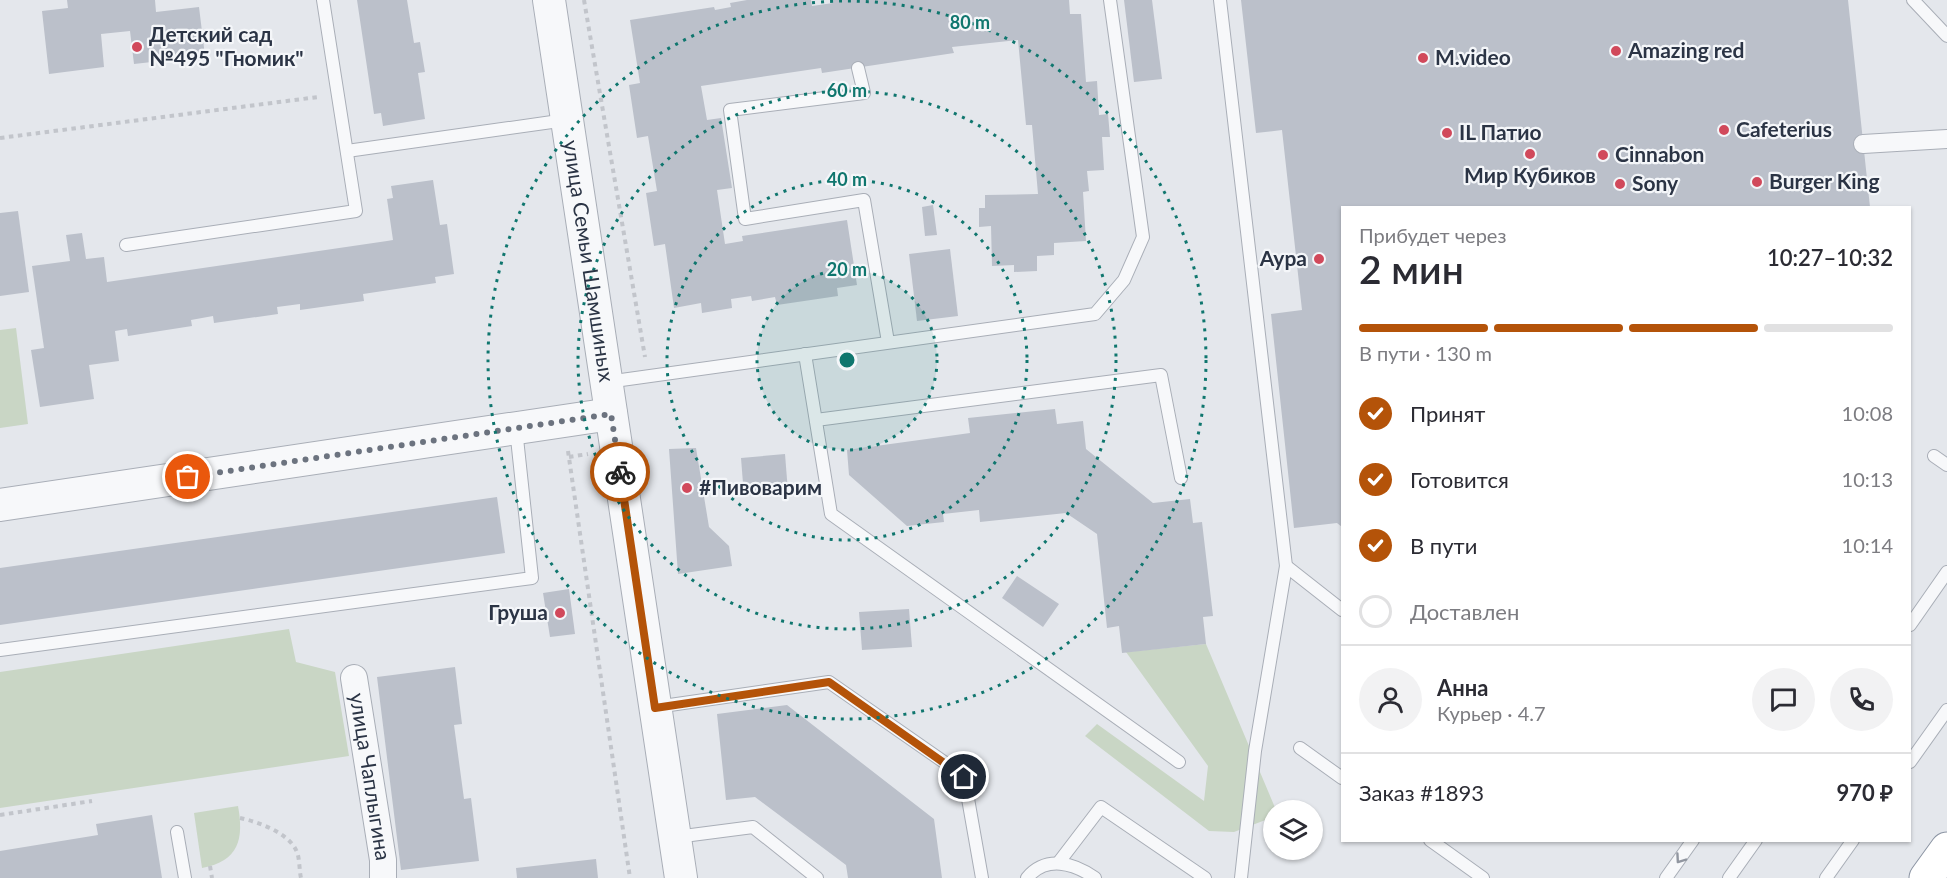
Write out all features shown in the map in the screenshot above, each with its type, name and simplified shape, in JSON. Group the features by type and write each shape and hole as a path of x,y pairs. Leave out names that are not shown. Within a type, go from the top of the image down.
{"highway":[{"path":"1926,878 1947,849"}],"street":[{"name":"улица Семьи Шамшиных","path":"549,0 681,878"},
{"path":"1863,144 1947,139"},
{"path":"0,505 611,414"},
{"name":"улица Чаплыгина","path":"354,678 383,860 383,878"}],"lane":[{"path":"126,245 356,211 323,0"},
{"path":"606,382 1095,314 1124,280 1143,237 1110,0"},
{"path":"1221,0 1286,566 1255,750 1241,878"},
{"path":"1913,0 1947,36"},
{"path":"858,68 864,93 730,110 745,219 864,200 888,342"},
{"path":"347,150 567,120"},
{"path":"806,354 831,514 1179,762"},
{"path":"816,420 1161,375 1181,478"},
{"path":"0,650 532,578 516,428"},
{"path":"1935,456 1947,465"},
{"path":"1286,566 1341,609"},
{"path":"1913,611 1947,572"},
{"path":"655,708 829,682 964,777 982,878"},
{"path":"1911,761 1947,710"},
{"path":"1300,748 1341,777"},
{"path":"1028,878 1034,870 1059,862 1101,807 1205,878"},
{"path":"675,837 753,827 817,878"},
{"path":"177,832 184,878"},
{"path":"1433,842 1483,878"},
{"path":"1666,878 1692,842"},
{"path":"1729,878 1755,842"},
{"path":"1826,878 1852,842"},
{"path":"1059,862 1086,872 1095,878"}],"path":[{"path":"584,0 648,376"},
{"path":"0,138 338,94"},
{"path":"563,421 630,878"},
{"path":"0,814 92,801"},
{"path":"240,818 260,822 282,834 296,850 301,878"},
{"path":"210,866 212,878"}],"green space":[{"path":"16,328 28,424 0,428 0,330"},
{"path":"289,629 296,662 335,672 349,756 0,808 0,672"},
{"path":"1206,644 1272,800 1263,800 1263,821 1234,832 1209,831 1085,736 1097,724 1204,801 1208,766 1126,652"},
{"path":"238,806 240,829 236,847 224,860 202,868 194,813"}],"building":[{"path":"67,0 155,0 156,12 199,7 205,56 134,64 130,31 101,34 104,67 49,74 42,11 68,8"},
{"path":"357,0 407,0 414,43 420,42 425,72 418,73 425,119 383,126 381,113 374,114"},
{"path":"747,0 811,0 812,6 833,3 833,0 1069,0 1070,14 1081,14 1086,82 1097,81 1099,115 1108,114 1110,137 1102,137 1104,170 1087,171 1089,191 1083,192 1086,241 1054,243 1054,255 1037,256 1037,271 1014,272 1014,265 992,266 991,226 979,227 979,208 985,208 985,195 1038,194 1032,125 1026,125 1018,40 952,47 954,53 822,73 821,68 701,86 707,120 721,118 732,188 717,190 725,244 743,241 742,236 847,220 857,285 837,288 838,296 777,305 775,297 752,301 751,296 731,299 732,308 702,313 701,303 674,308 665,244 654,246 646,193 657,191 648,136 637,138 629,85 640,83 630,20 714,7 715,10 731,7 730,3"},
{"path":"1124,0 1152,0 1162,79 1134,82"},
{"name":"Аура","path":"1241,0 1848,0 1870,206 1341,206 1341,526 1337,523 1294,528 1271,314 1302,310 1282,130 1256,133"},
{"path":"433,180 440,225 447,224 454,274 435,277 436,283 363,294 364,301 300,310 300,304 277,307 278,314 214,323 213,316 191,320 192,326 128,336 127,329 115,331 119,361 89,365 94,399 40,407 31,350 44,348 32,266 70,261 66,235 82,233 86,259 104,257 107,282 387,241 393,240 387,199 393,198 391,186"},
{"path":"933,205 937,235 925,236 922,207"},
{"path":"18,211 29,292 0,296 0,213"},
{"path":"950,249 958,316 917,321 909,254"},
{"path":"1055,409 1057,424 1083,421 1086,449 1153,503 1190,499 1193,523 1202,522 1213,616 1203,617 1206,644 1122,653 1119,626 1107,628 1097,534 1066,513 980,522 979,510 943,514 944,522 907,526 849,475 847,450 970,433 968,418"},
{"name":"#Пивоварим","path":"696,448 709,527 729,546 732,566 678,574 669,449"},
{"path":"785,454 788,492 744,496 741,458"},
{"path":"497,497 505,553 0,625 0,568"},
{"path":"1017,576 1059,604 1043,627 1002,598"},
{"name":"Груша","path":"569,589 575,634 550,637 543,593"},
{"path":"909,609 912,647 862,650 859,612"},
{"path":"455,667 462,724 454,725 464,799 471,798 479,861 401,870 377,677"},
{"path":"787,705 934,819 942,878 848,878 846,865 755,797 726,800 717,714"},
{"path":"152,815 162,878 0,878 0,851 98,835 96,824"},
{"path":"596,859 598,878 517,878 516,868"}],"way so far":[{"path":"188,477 611,414 620,472"}],"place":[{"name":"Детский сад №495 \"Гномик\"","path":"137,47"},
{"name":"Amazing red","path":"1616,51"},
{"name":"M.video","path":"1423,58"},
{"name":"Cafeterius","path":"1724,130"},
{"name":"IL Патио","path":"1447,133"},
{"name":"Мир Кубиков","path":"1530,154"},
{"name":"Cinnabon","path":"1603,155"},
{"name":"Burger King","path":"1757,182"},
{"name":"Sony","path":"1620,184"},
{"name":"Аура","path":"1319,259"},
{"name":"#Пивоварим","path":"687,488"},
{"name":"Груша","path":"560,613"}],"route":[{"path":"620,472 655,708 829,682 964,777"}]}
